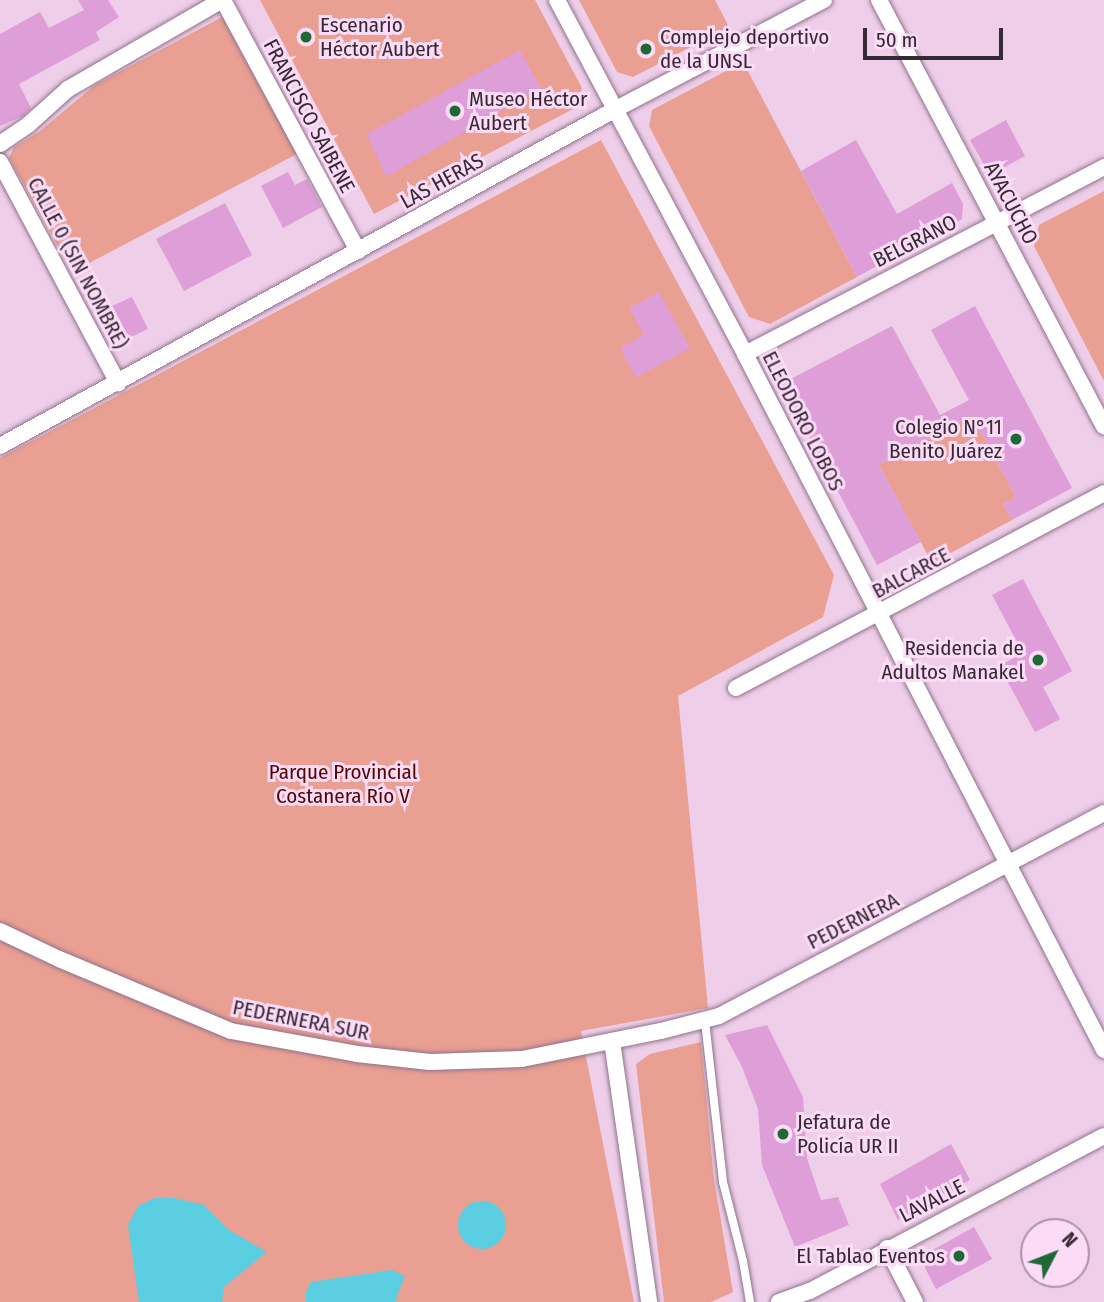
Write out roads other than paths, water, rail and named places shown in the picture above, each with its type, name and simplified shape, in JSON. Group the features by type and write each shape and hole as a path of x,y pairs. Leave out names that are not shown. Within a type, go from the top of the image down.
{"street":[{"path":"0,144 28,125 68,89 223,0"},
{"name":"FRANCISCO SAIBENE","path":"223,0 358,251"},
{"name":"ELEODORO LOBOS","path":"557,0 745,354 1104,1050"},
{"name":"LAS HERAS","path":"0,446 616,109 824,0"},
{"name":"AYACUCHO","path":"879,0 1104,426"},
{"name":"CALLE 0 (SIN NOMBRE)","path":"0,162 118,383"},
{"name":"BELGRANO","path":"745,354 1104,167"},
{"name":"BALCARCE","path":"736,688 1104,493"},
{"name":"PEDERNERA","path":"612,1041 705,1021 1104,813"},
{"name":"PEDERNERA SUR","path":"0,931 231,1031 345,1052 430,1062 522,1059 612,1041"},
{"path":"612,1041 649,1302"},
{"name":"LAVALLE","path":"779,1302 810,1291 887,1248 1104,1136"},
{"path":"887,1248 915,1302"}],"lane":[{"path":"705,1021 723,1182 743,1261 750,1302"}],"water":[{"path":"155,1198 174,1198 204,1205 229,1230 267,1252 224,1287 222,1302 139,1302 128,1225 138,1206"},
{"path":"482,1201 499,1208 506,1225 499,1242 482,1249 465,1242 458,1225 465,1208"},
{"path":"392,1270 405,1276 395,1302 306,1302 306,1292 311,1282"}],"place":[{"name":"Escenario Héctor Aubert","path":"306,37"},
{"name":"Complejo deportivo de la UNSL","path":"646,49"},
{"name":"Museo Héctor Aubert","path":"455,111"},
{"name":"Colegio N°11 Benito Juárez","path":"1016,439"},
{"name":"Residencia de Adultos Manakel","path":"1038,660"},
{"name":"Jefatura de Policía UR II","path":"783,1134"},
{"name":"El Tablao Eventos","path":"959,1256"}],"park label":[{"name":"Parque Provincial Costanera Río V","path":"343,784"}]}
